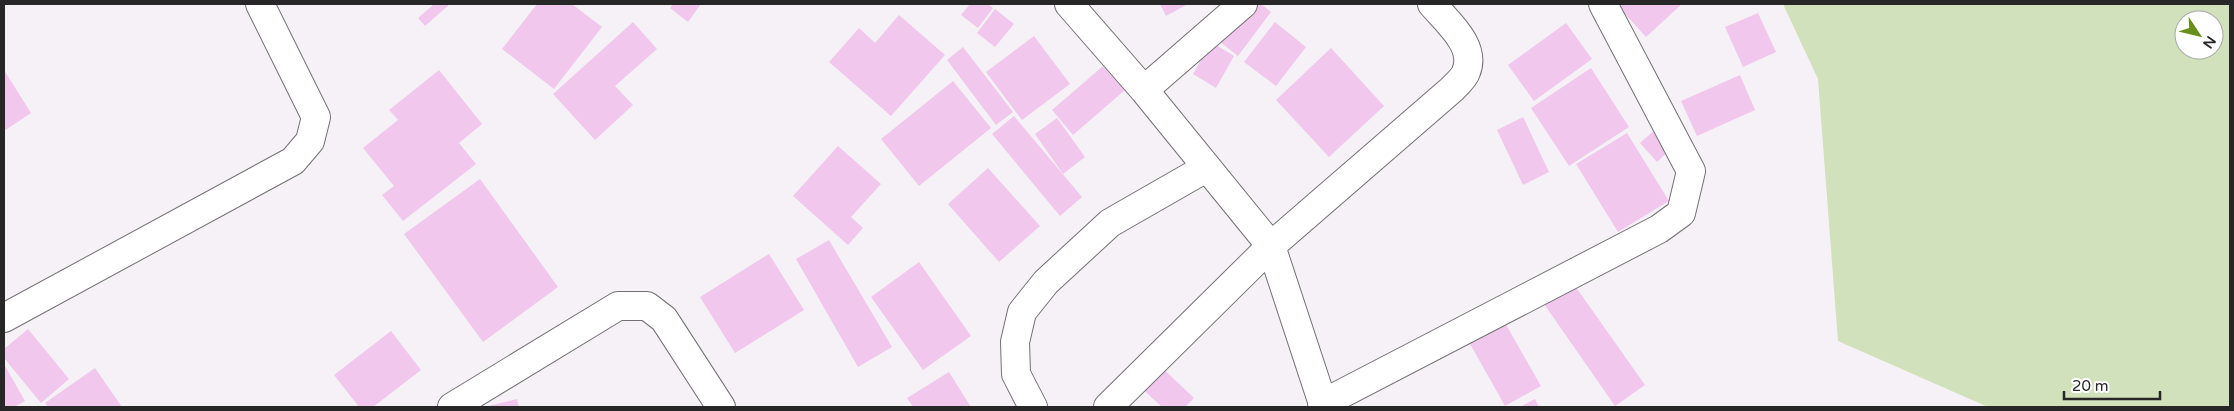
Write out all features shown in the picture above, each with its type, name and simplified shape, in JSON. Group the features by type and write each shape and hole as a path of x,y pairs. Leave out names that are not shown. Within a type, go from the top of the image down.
{"street":[{"path":"4,318 293,161 310,141 316,117 260,4"},
{"path":"1069,4 1144,90 1271,246 1323,406 1659,229 1681,213 1690,171 1602,4"},
{"path":"1144,90 1243,4"},
{"path":"1108,407 1271,246 1451,90 1466,73 1469,57 1464,43 1432,4"},
{"path":"1033,407 1016,374 1016,342 1022,312 1046,282 1110,223 1206,168"},
{"path":"452,407 618,306 647,306 664,319 721,407"}],"green space":[{"path":"1783,4 2230,4 2230,407 1988,407 1838,341 1818,79"}],"building":[{"path":"434,4 450,4 425,26 418,18"},
{"path":"537,4 572,4 602,27 554,89 502,49"},
{"path":"673,4 701,4 688,22 670,8"},
{"path":"970,4 988,4 993,8 978,28 961,15"},
{"path":"1160,4 1188,4 1166,16"},
{"path":"1240,4 1261,4 1271,12 1238,56 1214,37"},
{"path":"1616,4 1682,4 1646,37"},
{"path":"995,9 1014,24 995,47 977,33"},
{"path":"1758,13 1776,52 1743,67 1725,27"},
{"path":"899,15 945,55 891,116 829,62 859,28 875,43"},
{"path":"633,22 657,49 615,86 633,105 595,140 553,94"},
{"path":"1275,22 1306,47 1276,86 1244,62"},
{"path":"1566,23 1592,59 1534,101 1508,65"},
{"path":"1034,36 1070,84 1022,120 986,72"},
{"path":"1211,42 1234,56 1216,88 1193,74"},
{"path":"963,47 1013,112 996,125 947,60"},
{"path":"1331,48 1384,106 1329,157 1276,100"},
{"path":"1103,66 1125,90 1073,135 1052,110"},
{"path":"1591,68 1629,127 1569,166 1531,108"},
{"path":"4,70 31,113 4,131"},
{"path":"439,70 482,124 459,143 476,164 403,221 382,195 394,186 363,148 398,120 389,110"},
{"path":"1740,75 1755,110 1697,136 1681,101"},
{"path":"953,81 991,128 919,186 881,139"},
{"path":"1014,116 1082,197 1060,216 992,134"},
{"path":"1523,117 1549,172 1523,185 1497,130"},
{"path":"1057,118 1085,157 1063,174 1035,134"},
{"path":"1657,128 1673,147 1657,162 1640,143"},
{"path":"1627,133 1669,201 1618,232 1576,164"},
{"path":"838,146 881,184 851,217 863,228 848,245 793,196"},
{"path":"988,168 1040,226 999,262 948,204"},
{"path":"480,179 558,287 483,342 404,234"},
{"path":"829,240 892,347 858,367 796,259"},
{"path":"769,254 804,310 735,353 700,297"},
{"path":"919,262 971,336 923,370 871,297"},
{"path":"1573,283 1645,385 1615,406 1544,304"},
{"path":"1500,314 1541,386 1505,406 1465,335"},
{"path":"28,329 69,379 41,403 4,358 4,349"},
{"path":"391,331 421,370 373,407 359,407 334,375"},
{"path":"1156,362 1194,398 1185,407 1162,407 1136,383"},
{"path":"4,364 25,401 14,407 4,407"},
{"path":"95,368 122,407 48,407 45,403"},
{"path":"949,372 971,407 913,407 907,398"},
{"path":"517,399 519,407 484,407"},
{"path":"1535,399 1539,407 1520,407"}]}
